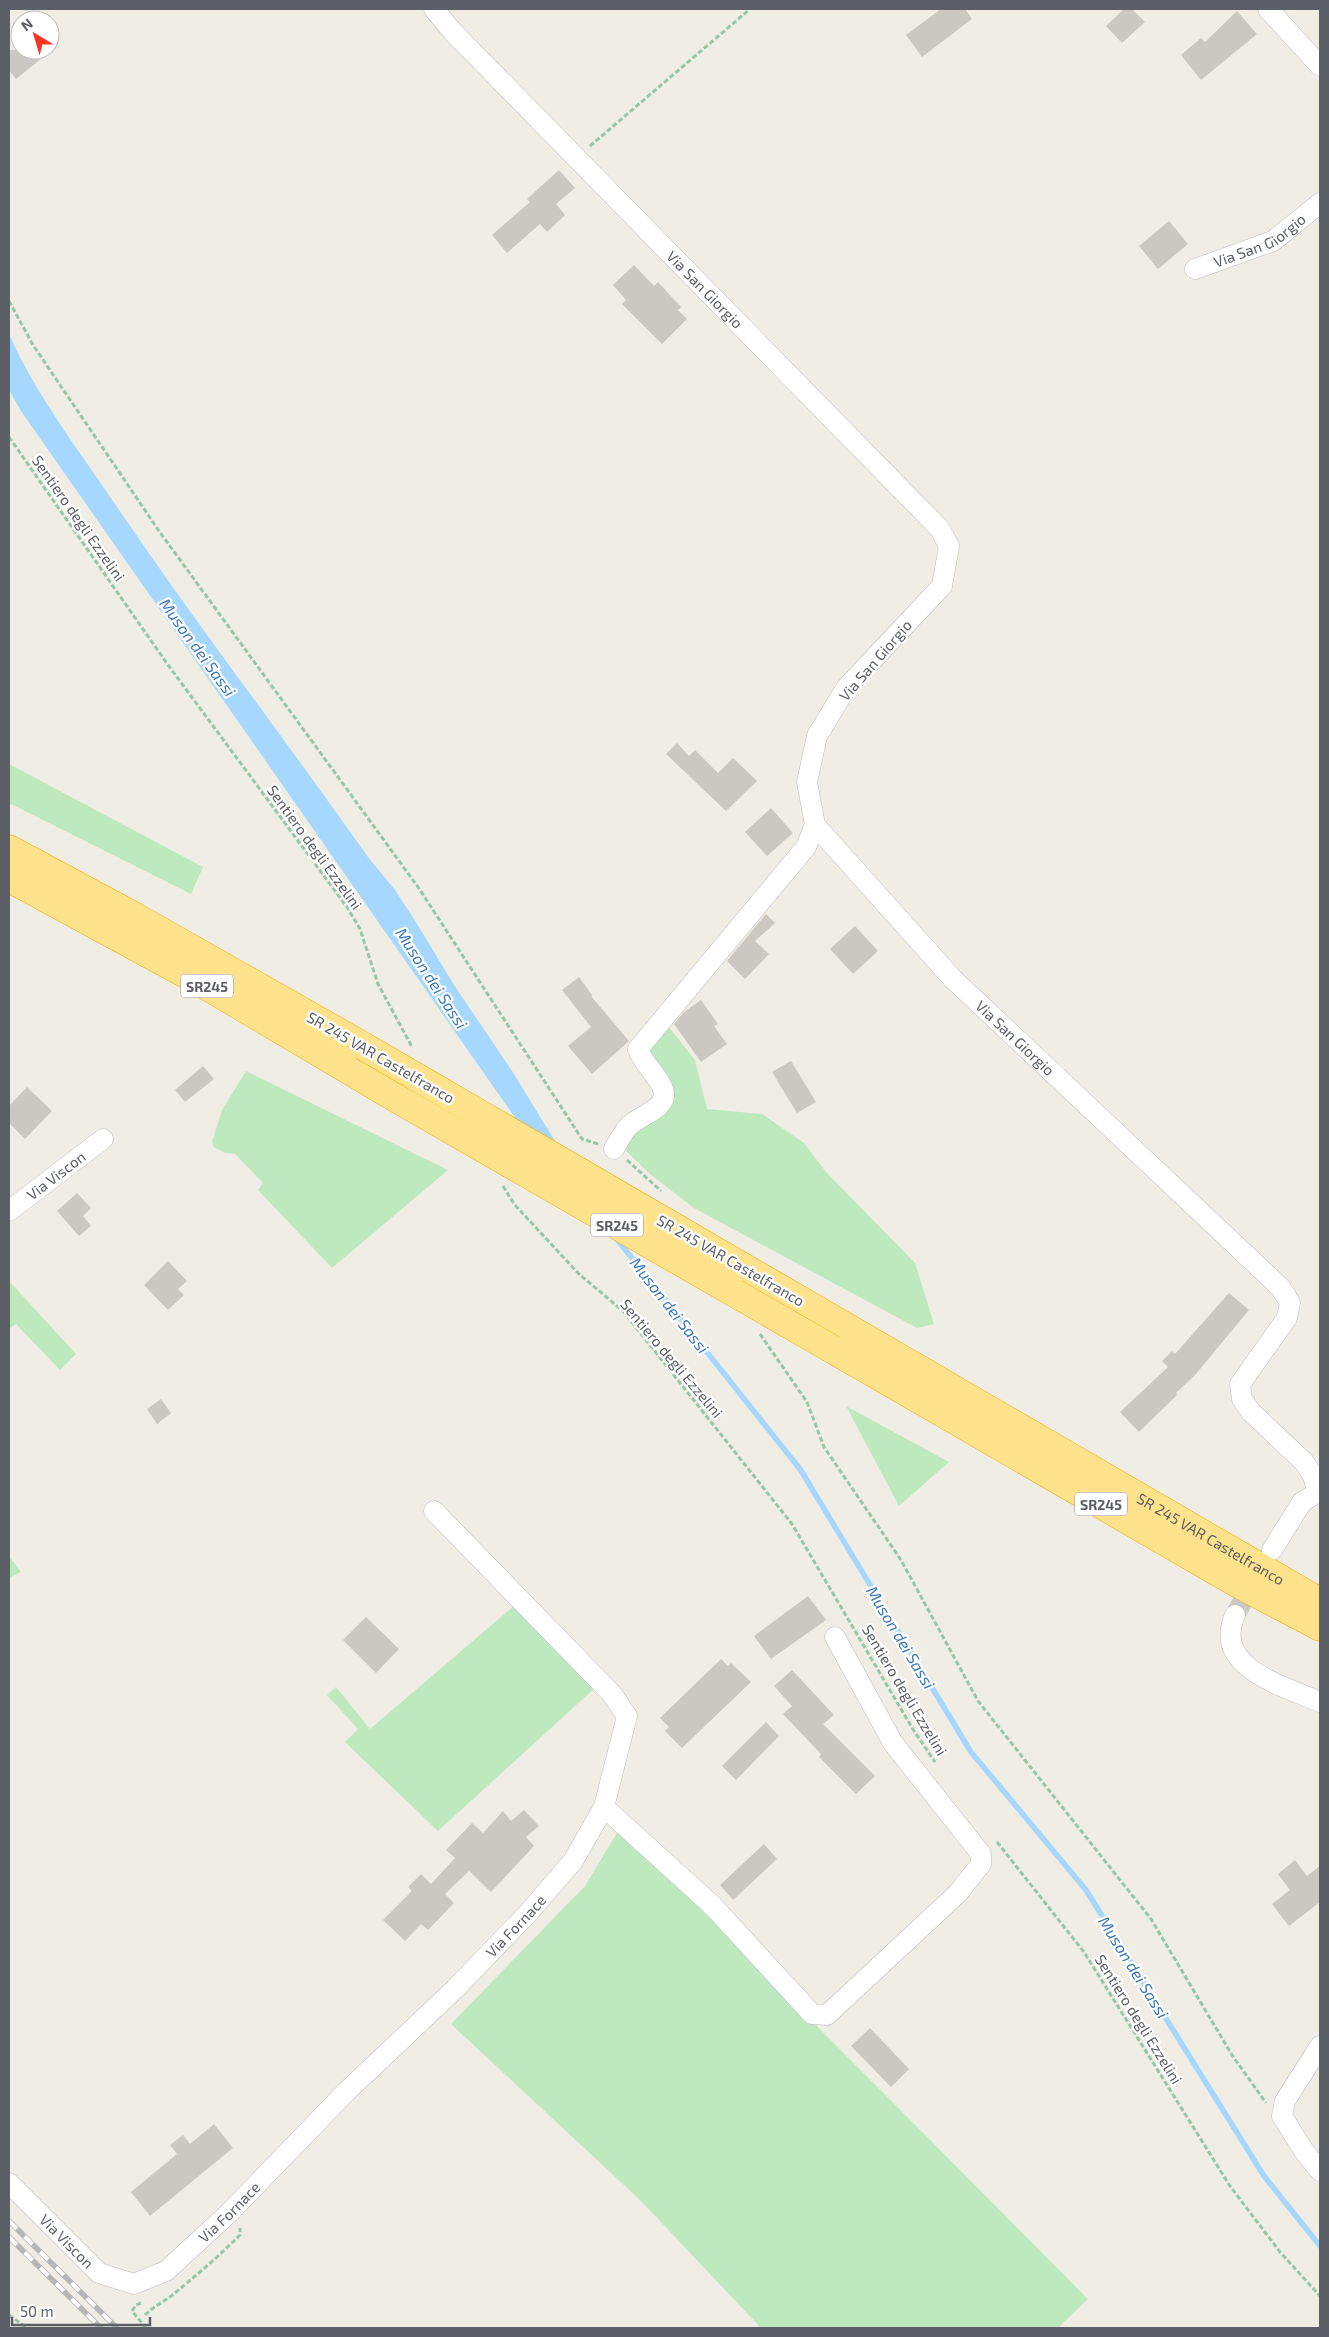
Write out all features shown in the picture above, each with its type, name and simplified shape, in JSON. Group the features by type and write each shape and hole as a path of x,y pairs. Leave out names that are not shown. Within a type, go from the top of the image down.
{"highway":[{"name":"SR 245 VAR Castelfranco","path":"9,849 123,910 363,1046 1320,1602"},
{"name":"SR 245 VAR Castelfranco","path":"9,878 195,979 402,1101 1235,1582 1320,1626"}],"street":[{"name":"Via San Giorgio","path":"434,9 452,31 940,529 949,546 942,586 846,688 817,736 807,782 815,825 953,979 1281,1288 1290,1303 1287,1318 1240,1384 1242,1399 1251,1412 1304,1462 1312,1474 1319,1491 1302,1502 1272,1550"},
{"path":"1268,9 1320,66"},
{"name":"Via San Giorgio","path":"1195,269 1273,241 1320,203"},
{"path":"614,1150 628,1126 661,1104 664,1094 662,1086 641,1058 638,1049 806,847 815,825"},
{"name":"Via Viscon","path":"9,1211 103,1139"},
{"name":"Via Fornace","path":"134,2284 166,2271 229,2214 346,2092 455,1989 530,1911 573,1861 604,1807 627,1716 612,1694 434,1511"},
{"path":"1235,1615 1230,1643 1234,1653 1242,1663 1256,1672 1320,1702"},
{"path":"604,1807 713,1906 812,2014 827,2015 958,1893 981,1864 981,1854 893,1743 835,1637"},
{"path":"1320,2046 1284,2101 1282,2116 1304,2151 1320,2171"},
{"name":"Via Viscon","path":"9,2183 100,2273 134,2284"}],"path":[{"path":"576,158 750,9"},
{"name":"Sentiero degli Ezzelini","path":"9,437 168,665 347,907 360,929 378,984 414,1050"},
{"name":"Sentiero degli Ezzelini","path":"498,1180 514,1204 579,1274 623,1312 792,1524 914,1731 937,1766"},
{"name":"Sentiero degli Ezzelini","path":"994,1837 1084,1952 1230,2186 1280,2252 1320,2296"},
{"path":"145,2315 155,2305 174,2294 227,2248 240,2235 241,2229 238,2224"},
{"path":"9,2315 27,2328"}],"green space":[{"path":"9,764 203,867 191,894 9,803"},
{"path":"669,1027 695,1060 707,1109 762,1114 804,1143 826,1172 915,1263 934,1324 917,1328 694,1208 650,1174 625,1150 635,1132 671,1103 645,1051"},
{"path":"246,1071 448,1170 332,1268 258,1190 263,1183 235,1154 225,1153 214,1147 212,1142 222,1110"},
{"path":"9,1281 76,1354 60,1370 16,1324 9,1329"},
{"path":"846,1406 949,1462 899,1506"},
{"path":"9,1556 21,1572 9,1578"},
{"path":"516,1604 597,1686 438,1831 345,1742 358,1729 327,1695 336,1687 370,1729"},
{"path":"620,1828 1088,2299 1058,2328 761,2328 640,2200 451,2024 585,1886"}],"water":[{"path":"9,334 32,379 72,442 209,637 368,857 395,890 555,1141 516,1119 21,411 9,390"}],"building":[{"path":"941,9 965,9 972,19 922,57 906,35"},
{"path":"1124,9 1132,9 1145,22 1122,43 1106,26"},
{"path":"1237,11 1257,34 1201,80 1181,55 1201,38 1205,42"},
{"path":"9,50 10,60 40,60 16,79 9,70"},
{"path":"559,170 575,188 556,204 565,215 547,232 540,224 507,253 492,235 530,202 527,199"},
{"path":"1169,221 1188,244 1158,269 1139,246"},
{"path":"634,265 654,286 658,282 681,307 678,310 687,319 662,344 622,304 626,300 613,285"},
{"path":"677,743 689,756 695,750 718,773 733,758 757,781 726,811 666,754"},
{"path":"771,808 793,833 767,856 745,832"},
{"path":"766,914 775,923 755,941 769,954 745,979 727,961"},
{"path":"855,926 878,951 853,974 830,949"},
{"path":"579,977 591,996 629,1041 592,1074 568,1046 591,1027 562,990"},
{"path":"701,1000 718,1024 714,1026 727,1044 701,1062 674,1024 684,1012"},
{"path":"791,1061 816,1102 797,1113 772,1072"},
{"path":"203,1066 214,1079 185,1102 175,1090"},
{"path":"27,1087 52,1111 25,1139 9,1123 9,1106"},
{"path":"77,1193 91,1208 83,1216 91,1226 79,1236 57,1211"},
{"path":"168,1261 187,1281 178,1289 184,1295 168,1310 144,1285"},
{"path":"1229,1293 1249,1310 1195,1375 1176,1393 1177,1395 1139,1432 1120,1412 1168,1367 1162,1361 1172,1351 1175,1354"},
{"path":"161,1399 171,1413 157,1424 147,1409"},
{"path":"808,1596 826,1620 771,1659 754,1636"},
{"path":"366,1617 399,1649 376,1673 343,1640"},
{"path":"721,1659 728,1666 731,1663 751,1682 682,1748 665,1731 669,1727 660,1718"},
{"path":"792,1670 834,1715 823,1724 875,1776 856,1794 819,1757 821,1754 783,1714 792,1706 774,1686"},
{"path":"766,1722 779,1736 736,1780 722,1766"},
{"path":"524,1810 539,1826 526,1837 534,1846 491,1892 469,1871 445,1894 454,1903 428,1930 421,1924 405,1941 383,1920 412,1891 408,1887 421,1874 431,1884 455,1858 446,1850 472,1823 483,1833 503,1811 511,1821"},
{"path":"764,1844 777,1859 733,1900 720,1885"},
{"path":"1295,1860 1307,1876 1320,1866 1320,1902 1289,1926 1272,1904 1290,1890 1278,1874"},
{"path":"870,2028 909,2069 891,2087 851,2046"},
{"path":"214,2124 233,2148 150,2216 131,2192 177,2154 170,2145 183,2135 190,2144"}],"waterway":[{"name":"Muson dei Sassi","path":"616,1238 800,1469 971,1752 1086,1890 1264,2176 1320,2246"}],"tunnel":[{"path":"1235,1615 1256,1578"}],"railway":[{"path":"9,2221 117,2328"},
{"path":"9,2237 101,2328"}]}
